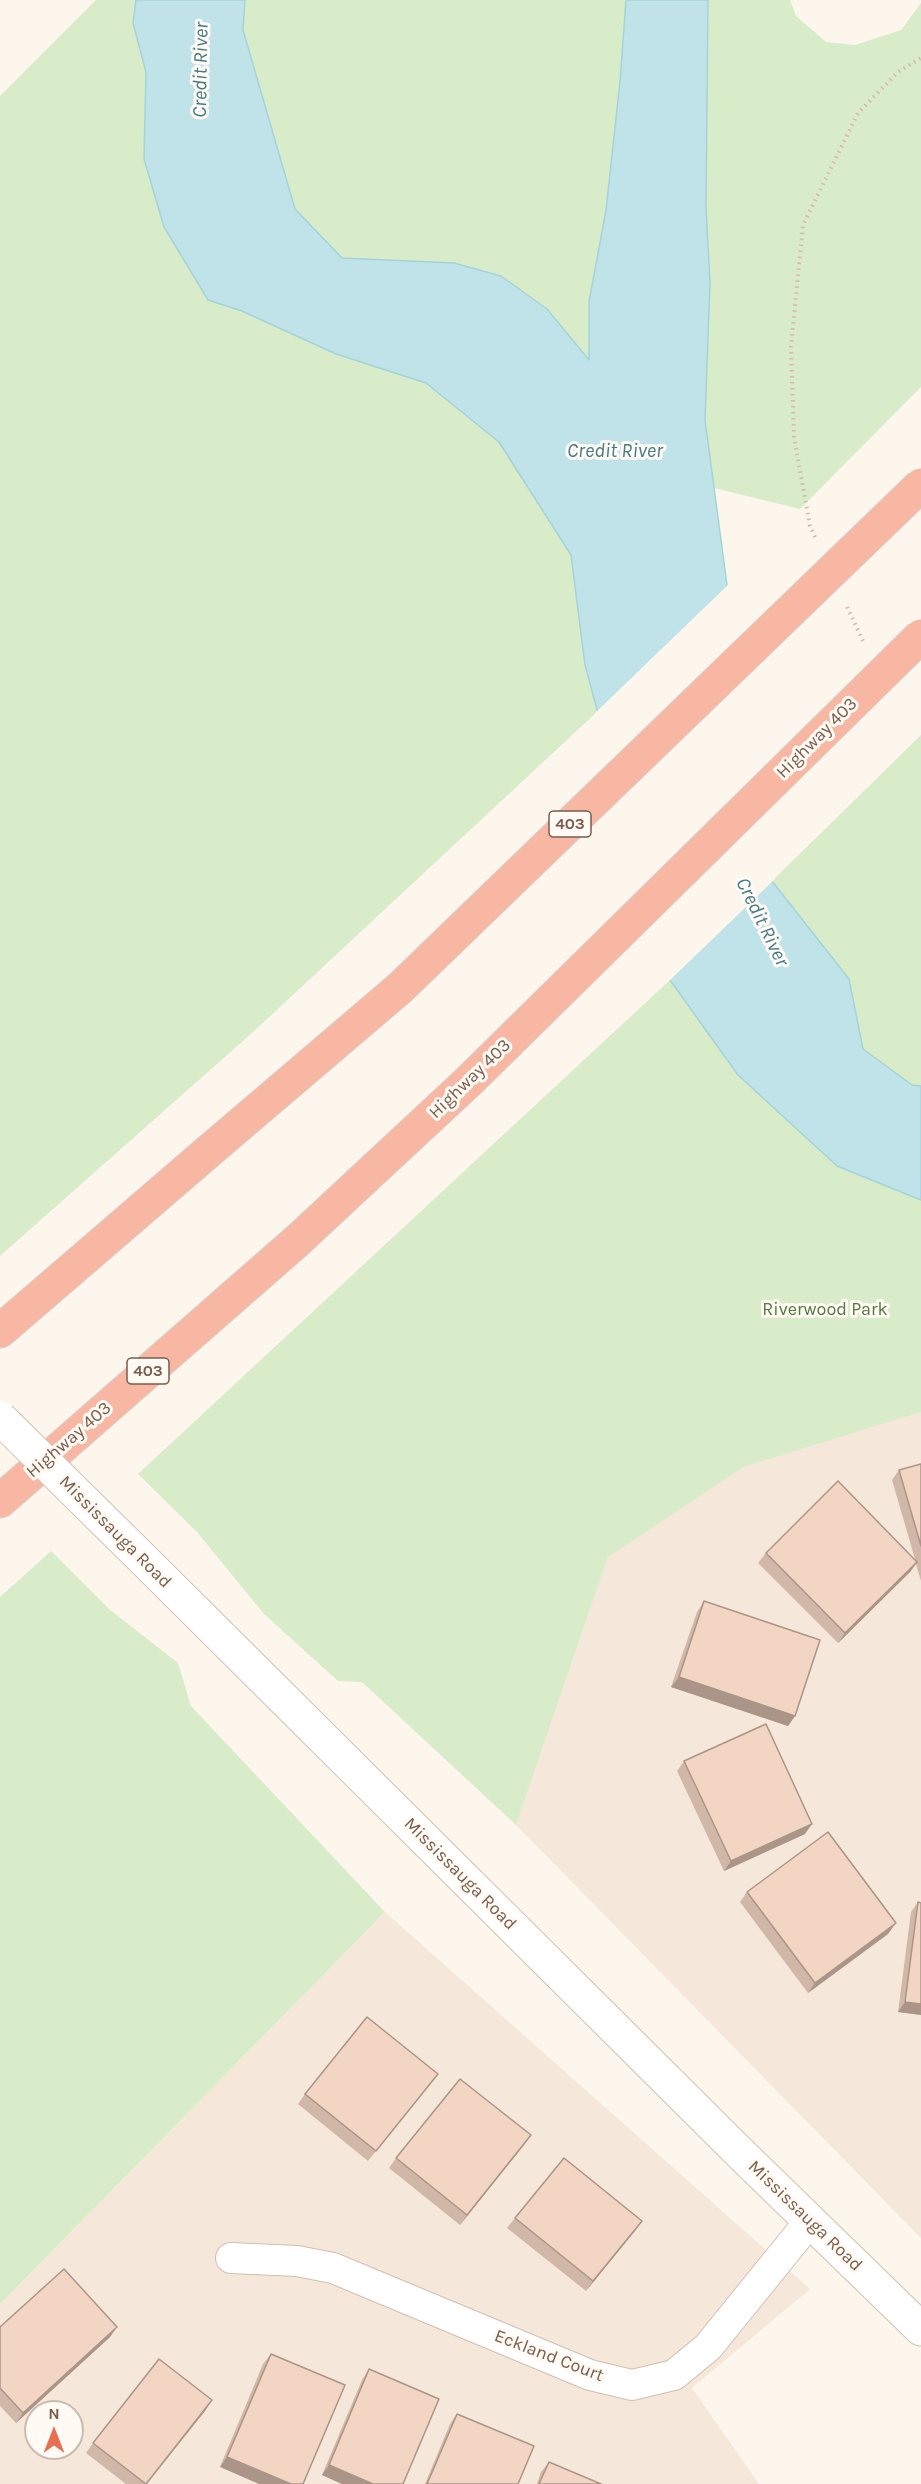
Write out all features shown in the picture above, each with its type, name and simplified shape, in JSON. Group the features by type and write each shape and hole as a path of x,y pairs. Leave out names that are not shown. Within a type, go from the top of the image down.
{"highway":[{"name":"403","path":"0,1331 400,988 921,485"},
{"name":"Highway 403","path":"0,1501 297,1241 469,1081 921,636"}],"main road":[{"name":"Mississauga Road","path":"0,1418 921,2329"}],"street":[{"name":"Eckland Court","path":"231,2258 297,2261 333,2268 590,2375 632,2385 674,2375 708,2347 810,2221"}],"path":[{"path":"794,437 791,347 803,225 858,113 898,72 921,58"}],"shaded area":[{"path":"921,1382 921,2238 516,1825 608,1557 715,1443"},
{"path":"385,1912 810,2289 692,2388 759,2484 0,2484 0,2304"}],"green space":[{"path":"96,0 136,0 133,23 146,72 144,159 164,227 208,300 242,311 336,354 426,383 499,442 571,555 585,665 598,711 252,1033 0,1256 0,96"},
{"path":"245,0 626,0 620,82 606,210 589,302 590,361 547,309 454,263 342,258 295,209 243,30"},
{"path":"708,0 790,0 796,16 826,42 855,45 901,30 921,3 921,387 800,509 714,488 705,420 710,283 706,208"},
{"name":"Riverwood Park","path":"921,735 921,1412 743,1467 608,1557 516,1825 362,1682 338,1681 264,1614 197,1532 138,1474 670,980 738,1075 751,1086 772,881"},
{"path":"51,1551 109,1609 178,1663 191,1706 385,1912 0,2304 0,1597"}],"water":[{"name":"Credit River","path":"136,0 245,0 243,30 295,209 342,258 454,263 501,276 547,309 589,360 589,302 606,210 620,82 626,0 708,0 706,208 710,283 705,420 727,585 772,881 849,979 863,1049 912,1085 921,1086 921,1200 837,1166 738,1075 670,980 585,665 571,555 499,442 426,383 336,354 242,311 208,300 164,227 144,159 146,72 133,23"}],"pier":[{"path":"730,583 775,879 668,982 595,713"}],"building":[{"path":"921,1464 921,1546 899,1470"},
{"path":"838,1481 917,1562 845,1633 766,1553"},
{"path":"704,1601 820,1640 795,1716 679,1677"},
{"path":"766,1724 812,1824 731,1861 684,1761"},
{"path":"828,1832 896,1923 815,1983 747,1892"},
{"path":"918,1902 921,1903 921,2004 905,2002"},
{"path":"367,2017 438,2074 376,2151 305,2094"},
{"path":"460,2079 531,2135 467,2215 396,2158"},
{"path":"564,2158 642,2221 593,2281 515,2218"},
{"path":"64,2269 117,2327 37,2400 24,2400 23,2413 0,2388 0,2327"},
{"path":"271,2354 345,2385 303,2484 291,2484 227,2457"},
{"path":"159,2359 212,2400 146,2484 93,2443"},
{"path":"369,2369 439,2399 403,2484 373,2484 329,2465"},
{"path":"457,2414 534,2446 518,2484 427,2484"},
{"path":"549,2462 601,2484 539,2484"}]}
